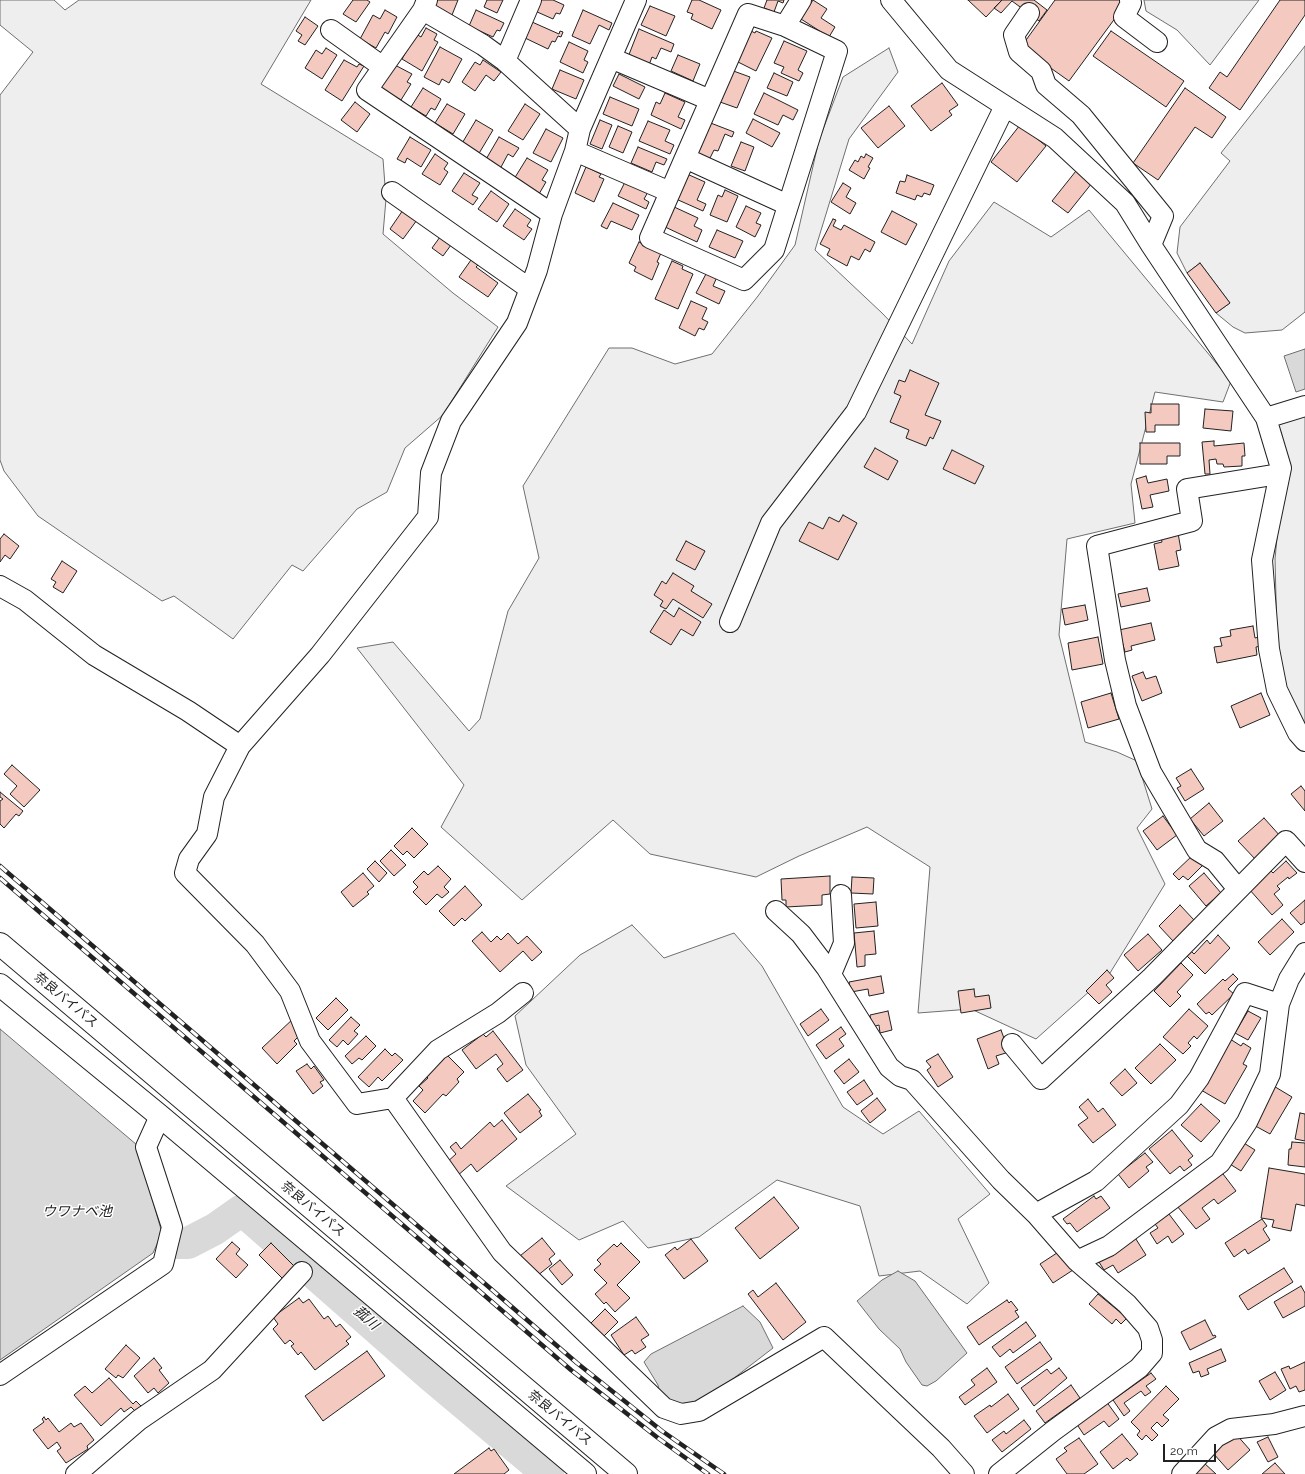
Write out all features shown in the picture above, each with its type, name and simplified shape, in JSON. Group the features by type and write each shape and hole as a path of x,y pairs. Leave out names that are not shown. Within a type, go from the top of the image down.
{"highway":[{"name":"奈良バイパス","path":"0,944 626,1474"},
{"name":"奈良バイパス","path":"0,985 160,1116 585,1474"}],"street":[{"path":"505,61 531,0"},
{"path":"523,993 498,1013 438,1050 393,1098 357,1104 310,1041 290,991 255,944 185,873 189,859 207,834 214,797 240,746 320,655 428,517 431,473 451,421 517,323 530,289 552,214 574,151 580,128 636,0"},
{"path":"785,26 801,0"},
{"path":"892,0 949,70 1055,138 1125,203 1151,245 1266,418 1280,468 1262,560 1269,649 1277,690 1298,733 1305,741"},
{"path":"1130,0 1131,3 1124,17 1157,42"},
{"path":"552,214 367,90 425,5 505,61 580,128"},
{"path":"1036,5 1014,35 1019,52 1041,71 1046,84 1081,115 1163,216 1151,245"},
{"path":"748,14 785,26 837,51 774,250 744,280 650,238 710,100 748,14"},
{"path":"331,30 383,67"},
{"path":"611,58 710,100"},
{"path":"730,622 771,523 856,412 1005,106"},
{"path":"574,151 670,192"},
{"path":"685,158 788,205"},
{"path":"392,192 530,289"},
{"path":"1266,418 1305,406"},
{"path":"1238,889 1215,861 1197,850 1151,772 1126,706 1115,660 1097,546 1192,521 1187,488 1279,474"},
{"path":"0,586 25,600 94,655 188,711 240,746"},
{"path":"1012,1044 1041,1079 1152,977 1286,841 1305,862"},
{"path":"831,974 844,943 841,895"},
{"path":"776,911 801,934 831,974 889,1067 900,1076 912,1080 1001,1180 1036,1214 1077,1262 1127,1304 1148,1328 1152,1340 1152,1353 1139,1368 1053,1430 999,1474"},
{"path":"1077,1262 1109,1246 1220,1163 1247,1122 1270,1074 1279,1004 1289,979 1305,953"},
{"path":"1036,1214 1096,1181 1179,1105 1199,1078 1245,993 1279,1004"},
{"path":"393,1098 502,1252 664,1408 681,1414 699,1411 824,1337 941,1448 964,1474"},
{"path":"0,1375 163,1264 172,1227 146,1147 160,1116"},
{"path":"76,1474 139,1420 212,1370 302,1272"},
{"path":"1182,1474 1216,1437 1231,1429 1274,1424 1305,1416"}],"shaded area":[{"path":"0,0 54,0 65,10 79,0 311,0 261,84 383,159 386,199 383,234 453,293 498,327 443,415 405,448 387,492 357,509 303,571 292,565 233,639 174,596 162,601 38,516 4,471 0,460 0,95 33,52 0,25"},
{"path":"1144,0 1259,0 1210,65 1177,30 1146,11"},
{"path":"1305,46 1305,312 1282,330 1245,333 1233,327 1216,313 1230,303 1200,263 1187,273 1177,253 1180,227 1230,161 1221,153"},
{"path":"889,48 898,72 849,139 815,250 882,313 912,344 949,261 994,202 1051,237 1089,210 1231,381 1223,402 1155,392 1131,484 1135,523 1067,539 1059,635 1085,742 1117,752 1137,761 1152,809 1137,828 1165,884 1110,973 1036,1039 971,1009 918,1013 930,867 867,827 799,856 756,877 650,854 613,820 522,900 441,827 464,785 357,648 393,642 469,731 480,719 508,611 539,558 523,486 609,348 632,348 675,364 712,354 758,296 795,245 819,140 843,77"},
{"path":"1305,410 1305,725 1286,692 1277,638 1275,559 1283,473 1284,445 1281,432 1276,426 1282,419"},
{"path":"632,925 664,958 734,933 762,966 843,1107 883,1134 919,1111 990,1194 958,1219 989,1283 967,1304 920,1271 879,1276 860,1206 777,1180 699,1237 648,1248 623,1221 579,1240 506,1186 576,1134 526,1065 515,1016 580,955"}],"water":[{"path":"1305,349 1305,389 1296,392 1284,356"},
{"name":"ウワナベ池","path":"0,1029 137,1145 162,1233 153,1253 0,1360"},
{"path":"898,1271 915,1281 967,1353 936,1381 927,1386 922,1385 906,1362 900,1349 879,1329 857,1301 882,1280"},
{"path":"743,1306 760,1322 773,1348 712,1395 679,1408 660,1395 658,1385 644,1362 651,1354"}],"building":[{"path":"353,0 367,0 370,2 356,22 343,14"},
{"path":"435,0 458,0 452,15 432,7"},
{"path":"487,0 503,0 497,13 484,7"},
{"path":"540,0 553,0 564,5 560,14 556,13 553,19 535,11"},
{"path":"692,0 699,0 721,10 712,29 691,19 693,14 687,12"},
{"path":"767,0 784,0 783,3 778,1 774,12 764,8"},
{"path":"813,0 827,9 821,18 835,27 829,37 801,19"},
{"path":"968,0 1002,0 986,17"},
{"path":"1002,0 1034,0 1047,10 1039,21 1012,1 1001,13 994,8"},
{"path":"1055,0 1124,0 1127,2 1069,81 1021,47"},
{"path":"1280,0 1305,0 1305,15 1240,110 1209,88 1220,72 1227,77"},
{"path":"650,6 675,16 666,36 641,25"},
{"path":"385,10 397,17 388,34 385,32 376,48 360,39 373,15 380,19"},
{"path":"476,10 504,23 500,31 497,30 493,37 469,26"},
{"path":"583,10 612,23 609,30 599,25 590,44 572,36"},
{"path":"305,17 318,26 305,45 298,41 302,35 296,31"},
{"path":"532,22 559,34 560,31 563,32 561,37 558,36 555,42 552,41 548,49 525,38"},
{"path":"426,28 437,34 434,40 438,42 422,71 402,59 416,34 421,37"},
{"path":"639,29 674,44 671,52 661,48 656,59 652,57 649,65 628,57"},
{"path":"747,29 772,38 756,71 732,59"},
{"path":"1111,31 1184,81 1166,107 1093,56"},
{"path":"784,41 807,51 798,70 803,73 799,81 781,73 784,67 774,63"},
{"path":"569,42 588,51 584,60 588,62 583,73 560,62"},
{"path":"440,47 462,59 449,83 442,79 439,85 424,77"},
{"path":"326,48 337,55 322,79 305,68 316,50 322,54"},
{"path":"678,55 700,64 693,81 671,71"},
{"path":"344,60 357,67 359,64 364,66 342,101 325,90"},
{"path":"483,60 501,72 494,81 486,75 475,91 462,82 475,62 480,65"},
{"path":"393,64 412,74 407,82 411,84 401,100 379,87"},
{"path":"728,69 750,77 737,108 720,102"},
{"path":"560,70 584,80 576,99 552,89"},
{"path":"774,73 793,82 787,96 767,88"},
{"path":"619,74 645,87 639,99 613,86"},
{"path":"942,83 958,105 949,111 952,115 931,131 911,106"},
{"path":"423,88 441,99 435,110 431,108 426,116 411,107"},
{"path":"1185,88 1226,117 1212,138 1195,127 1158,180 1133,163"},
{"path":"665,93 685,102 678,117 685,120 681,129 651,115 656,102 660,104"},
{"path":"764,93 798,110 793,120 783,115 778,125 754,114"},
{"path":"610,97 639,109 632,126 603,114"},
{"path":"355,102 370,114 357,132 341,120"},
{"path":"447,104 465,114 453,134 435,123"},
{"path":"525,104 540,114 523,140 508,131"},
{"path":"889,106 905,126 878,148 861,128"},
{"path":"753,119 780,133 772,147 746,133"},
{"path":"476,120 493,130 478,155 461,145"},
{"path":"600,120 612,125 602,149 590,144"},
{"path":"648,121 670,130 665,141 674,145 670,154 639,141"},
{"path":"708,122 734,132 732,137 725,134 718,151 714,150 709,160 695,154"},
{"path":"1020,125 1046,146 1017,182 991,162"},
{"path":"618,126 632,132 623,153 609,147"},
{"path":"546,129 563,138 551,162 533,153"},
{"path":"410,137 431,150 421,167 407,158 405,163 397,159"},
{"path":"499,137 519,148 513,157 508,154 500,169 485,161"},
{"path":"741,142 754,147 745,171 731,166"},
{"path":"638,147 667,159 664,165 656,162 652,172 631,163"},
{"path":"435,154 448,163 444,169 448,172 440,185 422,174"},
{"path":"866,154 873,158 864,179 849,170 855,160 858,162 861,156 864,158"},
{"path":"527,158 548,170 542,180 546,182 539,194 514,179"},
{"path":"586,167 601,174 599,177 604,179 594,202 575,193"},
{"path":"1076,171 1092,183 1068,213 1052,201"},
{"path":"464,173 480,183 472,195 478,198 473,205 452,191"},
{"path":"687,174 705,182 697,200 706,204 703,211 676,199"},
{"path":"907,175 934,185 930,195 924,193 922,197 917,195 915,200 896,193 900,181 905,182"},
{"path":"625,182 648,192 644,199 649,202 646,209 618,196"},
{"path":"843,183 851,188 846,197 856,203 850,214 831,202"},
{"path":"725,190 738,196 727,222 710,215 718,195 722,197"},
{"path":"491,191 509,204 497,222 478,209"},
{"path":"613,203 639,215 632,230 611,221 607,229 601,226"},
{"path":"672,206 698,218 694,226 702,230 697,242 663,226"},
{"path":"746,206 761,213 756,223 761,225 755,237 736,227"},
{"path":"515,209 531,220 527,226 532,229 524,240 503,226"},
{"path":"403,210 417,220 403,239 390,229"},
{"path":"892,211 917,224 906,245 881,232"},
{"path":"833,219 836,220 833,226 841,230 844,225 875,242 870,252 865,249 859,260 851,256 847,266 827,255 830,249 820,244"},
{"path":"717,230 743,241 735,258 709,247"},
{"path":"440,237 451,245 443,256 432,248"},
{"path":"639,242 661,253 657,262 659,263 652,280 634,271 636,267 629,263"},
{"path":"471,260 478,265 476,267 498,283 488,297 459,277"},
{"path":"672,261 683,266 682,269 693,274 678,309 655,299"},
{"path":"1200,263 1230,303 1216,313 1187,273"},
{"path":"707,272 717,277 713,286 725,291 719,304 696,293"},
{"path":"691,301 707,308 702,319 708,322 704,330 699,328 695,336 679,328"},
{"path":"910,370 939,383 925,415 941,421 933,439 930,437 926,446 906,438 909,430 890,422 901,396 894,393 899,380 905,382"},
{"path":"1151,404 1179,404 1179,425 1155,425 1155,432 1146,432 1145,412 1151,413"},
{"path":"1205,409 1233,411 1231,431 1203,428"},
{"path":"1214,441 1214,446 1244,443 1245,456 1242,456 1242,466 1224,467 1223,464 1217,464 1216,459 1209,460 1210,474 1205,474 1202,442"},
{"path":"1140,443 1180,443 1180,456 1167,456 1167,464 1140,464"},
{"path":"875,448 898,461 888,480 864,467"},
{"path":"952,450 984,466 975,484 943,469"},
{"path":"1146,476 1148,483 1167,479 1169,491 1150,495 1153,507 1142,509 1136,479"},
{"path":"843,515 857,523 838,560 799,541 809,522 823,529 829,517 839,522"},
{"path":"1178,533 1181,550 1176,551 1179,566 1159,570 1154,544 1162,542 1161,537"},
{"path":"4,534 19,546 10,559 5,555 0,562 0,539"},
{"path":"686,541 705,551 695,570 676,560"},
{"path":"62,561 77,571 63,593 53,587 56,582 51,579"},
{"path":"673,573 694,586 691,591 712,604 703,618 673,599 666,609 660,606 663,601 654,595 662,581 666,584"},
{"path":"1147,588 1150,601 1121,607 1118,594"},
{"path":"1085,605 1088,620 1065,625 1062,609"},
{"path":"679,608 701,622 693,636 681,629 671,645 650,632 664,610 674,617"},
{"path":"1151,623 1155,640 1131,646 1132,650 1125,652 1119,630"},
{"path":"1253,626 1255,638 1259,637 1261,646 1256,647 1257,655 1217,663 1214,647 1222,646 1220,638 1231,636 1230,630"},
{"path":"1098,637 1103,664 1072,670 1068,643"},
{"path":"1143,672 1146,679 1156,676 1162,693 1142,701 1132,676"},
{"path":"1111,693 1119,719 1088,728 1081,702"},
{"path":"1261,693 1270,715 1240,728 1231,706"},
{"path":"12,765 40,790 24,807 10,794 17,786 4,774"},
{"path":"1191,769 1204,789 1185,801 1177,788 1181,786 1176,778"},
{"path":"1301,786 1305,791 1305,811 1291,794"},
{"path":"0,792 23,811 19,816 16,814 4,828 0,824 0,801 3,799 0,797"},
{"path":"1209,803 1223,821 1204,836 1190,819"},
{"path":"1163,816 1177,835 1157,850 1143,831"},
{"path":"1264,818 1281,837 1256,860 1238,841"},
{"path":"412,828 428,844 414,858 407,851 403,855 394,846"},
{"path":"391,850 406,865 394,876 380,861"},
{"path":"1193,855 1203,865 1188,880 1183,876 1179,880 1173,874"},
{"path":"375,861 387,873 379,882 367,869"},
{"path":"1286,861 1297,873 1289,879 1288,877 1277,886 1280,889 1274,894 1283,905 1272,915 1249,889 1270,870 1273,873"},
{"path":"438,866 451,879 444,887 449,892 442,898 437,894 426,905 413,892 418,887 413,882 424,871 428,875"},
{"path":"363,873 374,886 367,892 369,894 353,907 341,892"},
{"path":"1204,873 1221,893 1206,906 1189,886"},
{"path":"830,876 830,894 822,895 822,905 786,907 786,900 782,900 781,879"},
{"path":"852,877 874,878 873,894 851,893"},
{"path":"465,886 482,905 465,921 462,918 454,926 439,911"},
{"path":"1305,900 1305,922 1301,925 1290,913"},
{"path":"876,902 878,926 856,928 854,904"},
{"path":"1180,905 1194,920 1173,941 1159,926"},
{"path":"1282,919 1294,932 1270,955 1258,942"},
{"path":"874,931 876,954 865,955 865,966 857,967 854,933"},
{"path":"482,932 491,942 497,936 501,940 508,933 518,944 527,936 542,952 532,961 523,951 500,972 472,941"},
{"path":"1148,934 1162,950 1138,971 1124,955"},
{"path":"1218,935 1230,948 1205,974 1185,954 1190,950 1194,954 1207,940 1210,944"},
{"path":"1181,963 1193,975 1177,992 1181,996 1170,1007 1154,991"},
{"path":"1107,970 1114,978 1106,985 1112,992 1099,1004 1086,991"},
{"path":"1233,974 1238,979 1228,989 1234,994 1212,1015 1209,1012 1206,1014 1197,1004 1223,979 1225,981"},
{"path":"881,976 884,993 869,996 868,989 851,992 849,982"},
{"path":"974,989 975,997 989,995 991,1008 961,1013 958,991"},
{"path":"336,998 348,1010 328,1030 316,1018"},
{"path":"821,1009 829,1020 808,1036 800,1024"},
{"path":"1189,1009 1208,1026 1197,1039 1194,1036 1188,1043 1191,1046 1183,1054 1163,1037"},
{"path":"888,1011 892,1030 880,1033 879,1025 872,1027 870,1015"},
{"path":"1248,1011 1261,1018 1248,1040 1235,1033"},
{"path":"351,1017 360,1025 354,1031 358,1034 348,1045 343,1040 337,1047 329,1040"},
{"path":"294,1018 299,1024 294,1029 300,1035 294,1041 297,1044 277,1064 262,1048"},
{"path":"841,1027 846,1034 839,1039 844,1046 826,1059 816,1045"},
{"path":"1001,1030 1009,1052 996,1056 999,1064 988,1069 977,1039"},
{"path":"493,1031 523,1070 507,1082 497,1069 503,1064 496,1054 476,1069 462,1050 483,1034 486,1037"},
{"path":"366,1036 376,1046 362,1060 359,1058 352,1064 345,1056"},
{"path":"1230,1039 1241,1046 1243,1043 1251,1048 1243,1064 1247,1066 1225,1104 1201,1090"},
{"path":"1160,1044 1176,1060 1151,1084 1135,1068"},
{"path":"385,1049 392,1056 395,1053 403,1060 382,1081 378,1077 369,1087 358,1077"},
{"path":"445,1053 464,1072 457,1079 459,1082 446,1096 443,1094 425,1113 413,1101 423,1090 419,1086 428,1078 424,1074"},
{"path":"938,1054 953,1077 938,1087 927,1070 931,1067 926,1061"},
{"path":"849,1059 859,1072 844,1084 834,1071"},
{"path":"307,1064 311,1069 314,1066 324,1080 320,1082 323,1086 313,1094 296,1071"},
{"path":"1125,1069 1137,1083 1122,1096 1110,1083"},
{"path":"864,1080 873,1094 857,1105 847,1092"},
{"path":"1272,1085 1292,1097 1270,1134 1250,1123"},
{"path":"528,1094 541,1110 539,1111 542,1116 520,1133 504,1113"},
{"path":"877,1098 886,1110 870,1123 861,1111"},
{"path":"1088,1099 1098,1112 1103,1108 1116,1125 1093,1143 1078,1125 1088,1118 1079,1107"},
{"path":"1201,1104 1220,1121 1201,1142 1181,1125"},
{"path":"1300,1113 1305,1114 1305,1141 1295,1139"},
{"path":"502,1120 517,1139 477,1172 471,1164 457,1176 446,1163 456,1154 450,1147 456,1142 461,1149 490,1122 494,1127"},
{"path":"1172,1130 1193,1156 1188,1160 1192,1165 1184,1171 1180,1166 1170,1174 1149,1149"},
{"path":"1239,1140 1255,1150 1241,1171 1225,1161"},
{"path":"1292,1142 1305,1143 1305,1167 1288,1165 1289,1149 1291,1149"},
{"path":"1145,1153 1153,1162 1146,1167 1149,1171 1129,1188 1118,1174"},
{"path":"1269,1168 1305,1174 1305,1206 1296,1204 1291,1231 1272,1227 1274,1220 1261,1218"},
{"path":"1220,1170 1236,1191 1218,1204 1214,1199 1202,1208 1210,1219 1196,1229 1177,1206"},
{"path":"1094,1196 1096,1199 1101,1196 1110,1208 1077,1232 1070,1223 1067,1224 1063,1219"},
{"path":"774,1197 799,1228 760,1259 735,1228"},
{"path":"1169,1214 1184,1234 1172,1243 1168,1236 1157,1244 1150,1233 1158,1228 1155,1224"},
{"path":"1262,1219 1267,1226 1263,1229 1270,1240 1248,1254 1245,1249 1234,1257 1225,1243"},
{"path":"1134,1236 1146,1255 1118,1273 1113,1265 1104,1270 1099,1262"},
{"path":"542,1238 555,1254 549,1259 552,1264 532,1280 515,1260"},
{"path":"691,1239 708,1261 684,1279 665,1255 675,1247 677,1250"},
{"path":"232,1242 240,1249 236,1254 248,1265 236,1278 216,1259"},
{"path":"271,1243 297,1269 285,1281 259,1255"},
{"path":"621,1243 640,1262 617,1285 630,1298 615,1312 606,1302 604,1304 595,1294 607,1283 594,1270 601,1264 597,1260 614,1244 617,1247"},
{"path":"1060,1251 1073,1270 1053,1283 1040,1264"},
{"path":"560,1260 573,1275 562,1285 549,1269"},
{"path":"1284,1268 1293,1282 1248,1310 1239,1296"},
{"path":"776,1283 806,1322 783,1340 748,1294 753,1290 758,1297"},
{"path":"1301,1286 1305,1293 1305,1306 1283,1318 1274,1302"},
{"path":"1098,1294 1127,1318 1121,1324 1116,1319 1112,1324 1089,1304"},
{"path":"299,1298 303,1303 309,1299 324,1319 328,1316 336,1327 340,1324 351,1337 346,1341 349,1344 315,1370 301,1352 298,1355 291,1346 294,1344 290,1340 285,1344 273,1329 278,1324 273,1317"},
{"path":"1007,1300 1009,1303 1011,1301 1018,1310 1015,1311 1019,1317 979,1345 967,1327"},
{"path":"605,1309 618,1322 600,1340 587,1327"},
{"path":"636,1317 649,1335 641,1340 646,1347 635,1354 632,1350 624,1355 611,1335"},
{"path":"1205,1320 1213,1336 1215,1335 1216,1337 1190,1350 1181,1332"},
{"path":"1026,1322 1036,1336 1013,1353 1010,1349 1000,1357 992,1347"},
{"path":"1040,1342 1052,1359 1017,1384 1005,1367"},
{"path":"126,1345 140,1358 123,1378 118,1375 116,1378 105,1369"},
{"path":"1221,1349 1226,1361 1207,1369 1209,1374 1201,1377 1199,1371 1193,1373 1189,1363"},
{"path":"367,1351 385,1376 323,1421 305,1396"},
{"path":"154,1358 162,1368 159,1370 169,1383 158,1393 154,1388 148,1393 134,1376"},
{"path":"1305,1362 1305,1390 1299,1392 1296,1386 1290,1389 1281,1369 1289,1366 1290,1369"},
{"path":"987,1368 997,1382 965,1405 959,1397 975,1385 971,1380"},
{"path":"1059,1368 1067,1378 1034,1406 1021,1388 1047,1369 1051,1374"},
{"path":"1275,1372 1286,1390 1270,1400 1259,1381"},
{"path":"1151,1373 1156,1379 1146,1386 1151,1392 1145,1396 1141,1391 1124,1403 1130,1411 1124,1416 1113,1400"},
{"path":"109,1378 133,1404 136,1401 142,1407 136,1412 131,1407 124,1412 121,1408 101,1426 74,1395 85,1386 92,1393"},
{"path":"1071,1385 1080,1398 1045,1423 1036,1411"},
{"path":"1166,1386 1179,1399 1163,1415 1169,1420 1162,1427 1157,1422 1151,1428 1158,1435 1152,1441 1146,1435 1142,1440 1137,1435 1140,1431 1131,1422"},
{"path":"1008,1394 1019,1409 987,1433 974,1416 990,1405 991,1407"},
{"path":"1106,1401 1119,1419 1109,1427 1104,1421 1084,1435 1076,1423"},
{"path":"44,1417 46,1420 48,1418 59,1432 71,1423 74,1427 81,1423 94,1440 87,1446 88,1449 66,1463 57,1451 61,1448 57,1442 48,1449 33,1430 44,1422 42,1419"},
{"path":"1024,1420 1031,1429 1002,1452 992,1440 1004,1431 1006,1434"},
{"path":"1235,1433 1250,1450 1228,1470 1213,1453"},
{"path":"1122,1434 1138,1454 1130,1461 1127,1458 1113,1469 1100,1452"},
{"path":"1268,1437 1278,1457 1268,1462 1257,1442"},
{"path":"1079,1438 1098,1464 1084,1474 1067,1474 1056,1459 1067,1451 1064,1448"},
{"path":"489,1448 491,1451 494,1449 509,1470 504,1474 454,1474"},
{"path":"1203,1462 1216,1474 1193,1474"},
{"path":"1275,1463 1285,1474 1262,1474"}],"waterway":[{"name":"菰川","path":"175,1243 188,1243 215,1229 242,1210 430,1375 548,1474"}],"railway":[{"path":"0,866 577,1363 662,1431 724,1474"},
{"path":"0,878 571,1370 658,1438 708,1474"}]}
